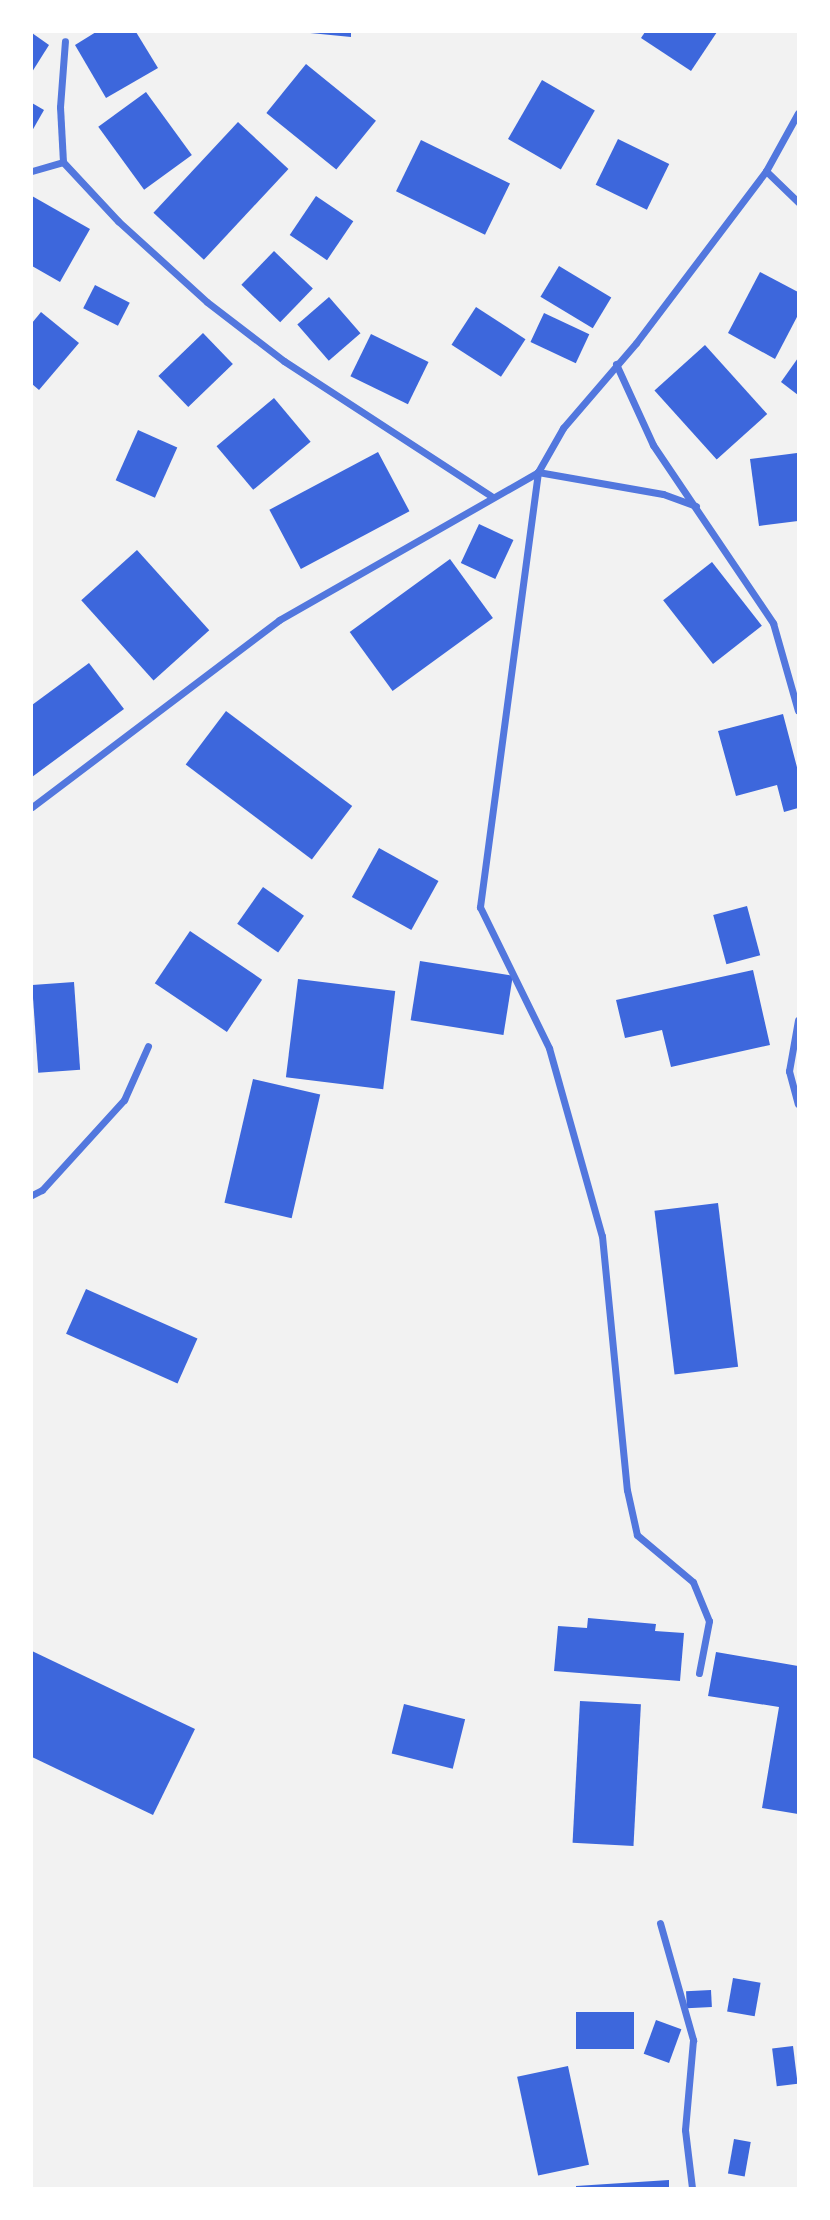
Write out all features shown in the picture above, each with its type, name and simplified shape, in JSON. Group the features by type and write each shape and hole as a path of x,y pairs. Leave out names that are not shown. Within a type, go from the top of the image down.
{"street":[{"path":"65,41 60,107 63,162 118,221 207,302 285,361 491,496"},
{"path":"699,1672 709,1622 693,1582 637,1535 627,1490 602,1236 553,1062 481,907 538,472 563,428 766,171 799,113"},
{"path":"32,171 63,162"},
{"path":"766,171 799,202"},
{"path":"616,364 653,445 773,623 799,711"},
{"path":"32,807 279,620 491,496 538,472 663,494 696,506"},
{"path":"799,1020 789,1071 799,1104"},
{"path":"32,1195 42,1190 124,1100 148,1046"},
{"path":"660,1923 692,2040 685,2130 692,2189"}],"building":[{"path":"96,32 136,32 158,68 106,98 75,45"},
{"path":"300,32 351,32 351,37"},
{"path":"645,32 717,32 691,71 641,38"},
{"path":"32,33 49,45 32,72"},
{"path":"306,64 376,121 336,170 266,113"},
{"path":"542,80 595,110 561,169 508,139"},
{"path":"146,92 192,155 144,190 98,127"},
{"path":"32,103 44,110 32,131"},
{"path":"238,122 288,169 204,260 153,213"},
{"path":"618,139 669,164 647,210 596,185"},
{"path":"421,140 510,183 485,235 396,191"},
{"path":"32,196 90,229 60,282 32,266"},
{"path":"316,196 353,221 327,260 290,235"},
{"path":"274,251 313,289 280,322 241,285"},
{"path":"559,266 611,297 593,328 540,297"},
{"path":"760,272 798,292 798,315 775,359 728,333"},
{"path":"95,285 130,303 118,326 83,308"},
{"path":"329,297 360,333 329,361 297,325"},
{"path":"476,307 525,339 501,377 451,345"},
{"path":"41,312 79,343 39,390 32,384 32,323"},
{"path":"544,313 589,334 576,363 530,342"},
{"path":"203,333 233,364 188,407 158,376"},
{"path":"371,334 429,362 408,404 350,376"},
{"path":"705,345 767,414 717,460 654,391"},
{"path":"798,358 798,395 781,382"},
{"path":"274,398 311,442 253,490 217,446"},
{"path":"138,430 177,447 155,498 116,480"},
{"path":"378,452 409,511 301,569 269,510"},
{"path":"797,453 798,521 759,526 750,459"},
{"path":"479,524 513,540 495,579 461,563"},
{"path":"137,550 209,630 154,680 81,600"},
{"path":"450,559 493,618 393,691 350,632"},
{"path":"712,562 762,626 713,664 663,600"},
{"path":"89,663 124,709 32,777 32,705"},
{"path":"226,711 352,806 312,860 186,765"},
{"path":"783,714 798,771 798,808 784,812 777,785 736,796 718,731"},
{"path":"379,848 438,881 411,930 352,897"},
{"path":"263,887 304,916 278,953 237,924"},
{"path":"747,906 760,955 726,964 713,915"},
{"path":"190,931 262,980 227,1032 155,983"},
{"path":"420,961 513,976 503,1035 411,1020"},
{"path":"753,970 770,1045 671,1067 662,1030 625,1038 616,1000"},
{"path":"298,979 395,991 383,1089 286,1077"},
{"path":"74,982 80,1070 38,1073 32,985"},
{"path":"253,1079 320,1095 292,1218 224,1203"},
{"path":"718,1203 738,1367 675,1375 654,1211"},
{"path":"86,1289 197,1339 178,1383 66,1334"},
{"path":"588,1618 656,1624 655,1631 684,1633 680,1681 554,1671 558,1626 587,1628"},
{"path":"32,1651 195,1729 153,1815 32,1757"},
{"path":"716,1652 798,1666 798,1814 762,1808 779,1707 708,1696"},
{"path":"580,1701 641,1704 633,1846 573,1843"},
{"path":"404,1704 465,1719 453,1769 392,1753"},
{"path":"733,1978 761,1983 755,2016 727,2011"},
{"path":"711,1990 712,2007 687,2008 686,1991"},
{"path":"576,2012 634,2012 634,2049 576,2049"},
{"path":"656,2020 681,2029 669,2063 644,2054"},
{"path":"793,2046 798,2084 777,2086 772,2049"},
{"path":"568,2066 589,2165 538,2176 517,2077"},
{"path":"734,2139 751,2142 745,2176 728,2173"},
{"path":"669,2180 669,2188 576,2188 576,2186"}]}
